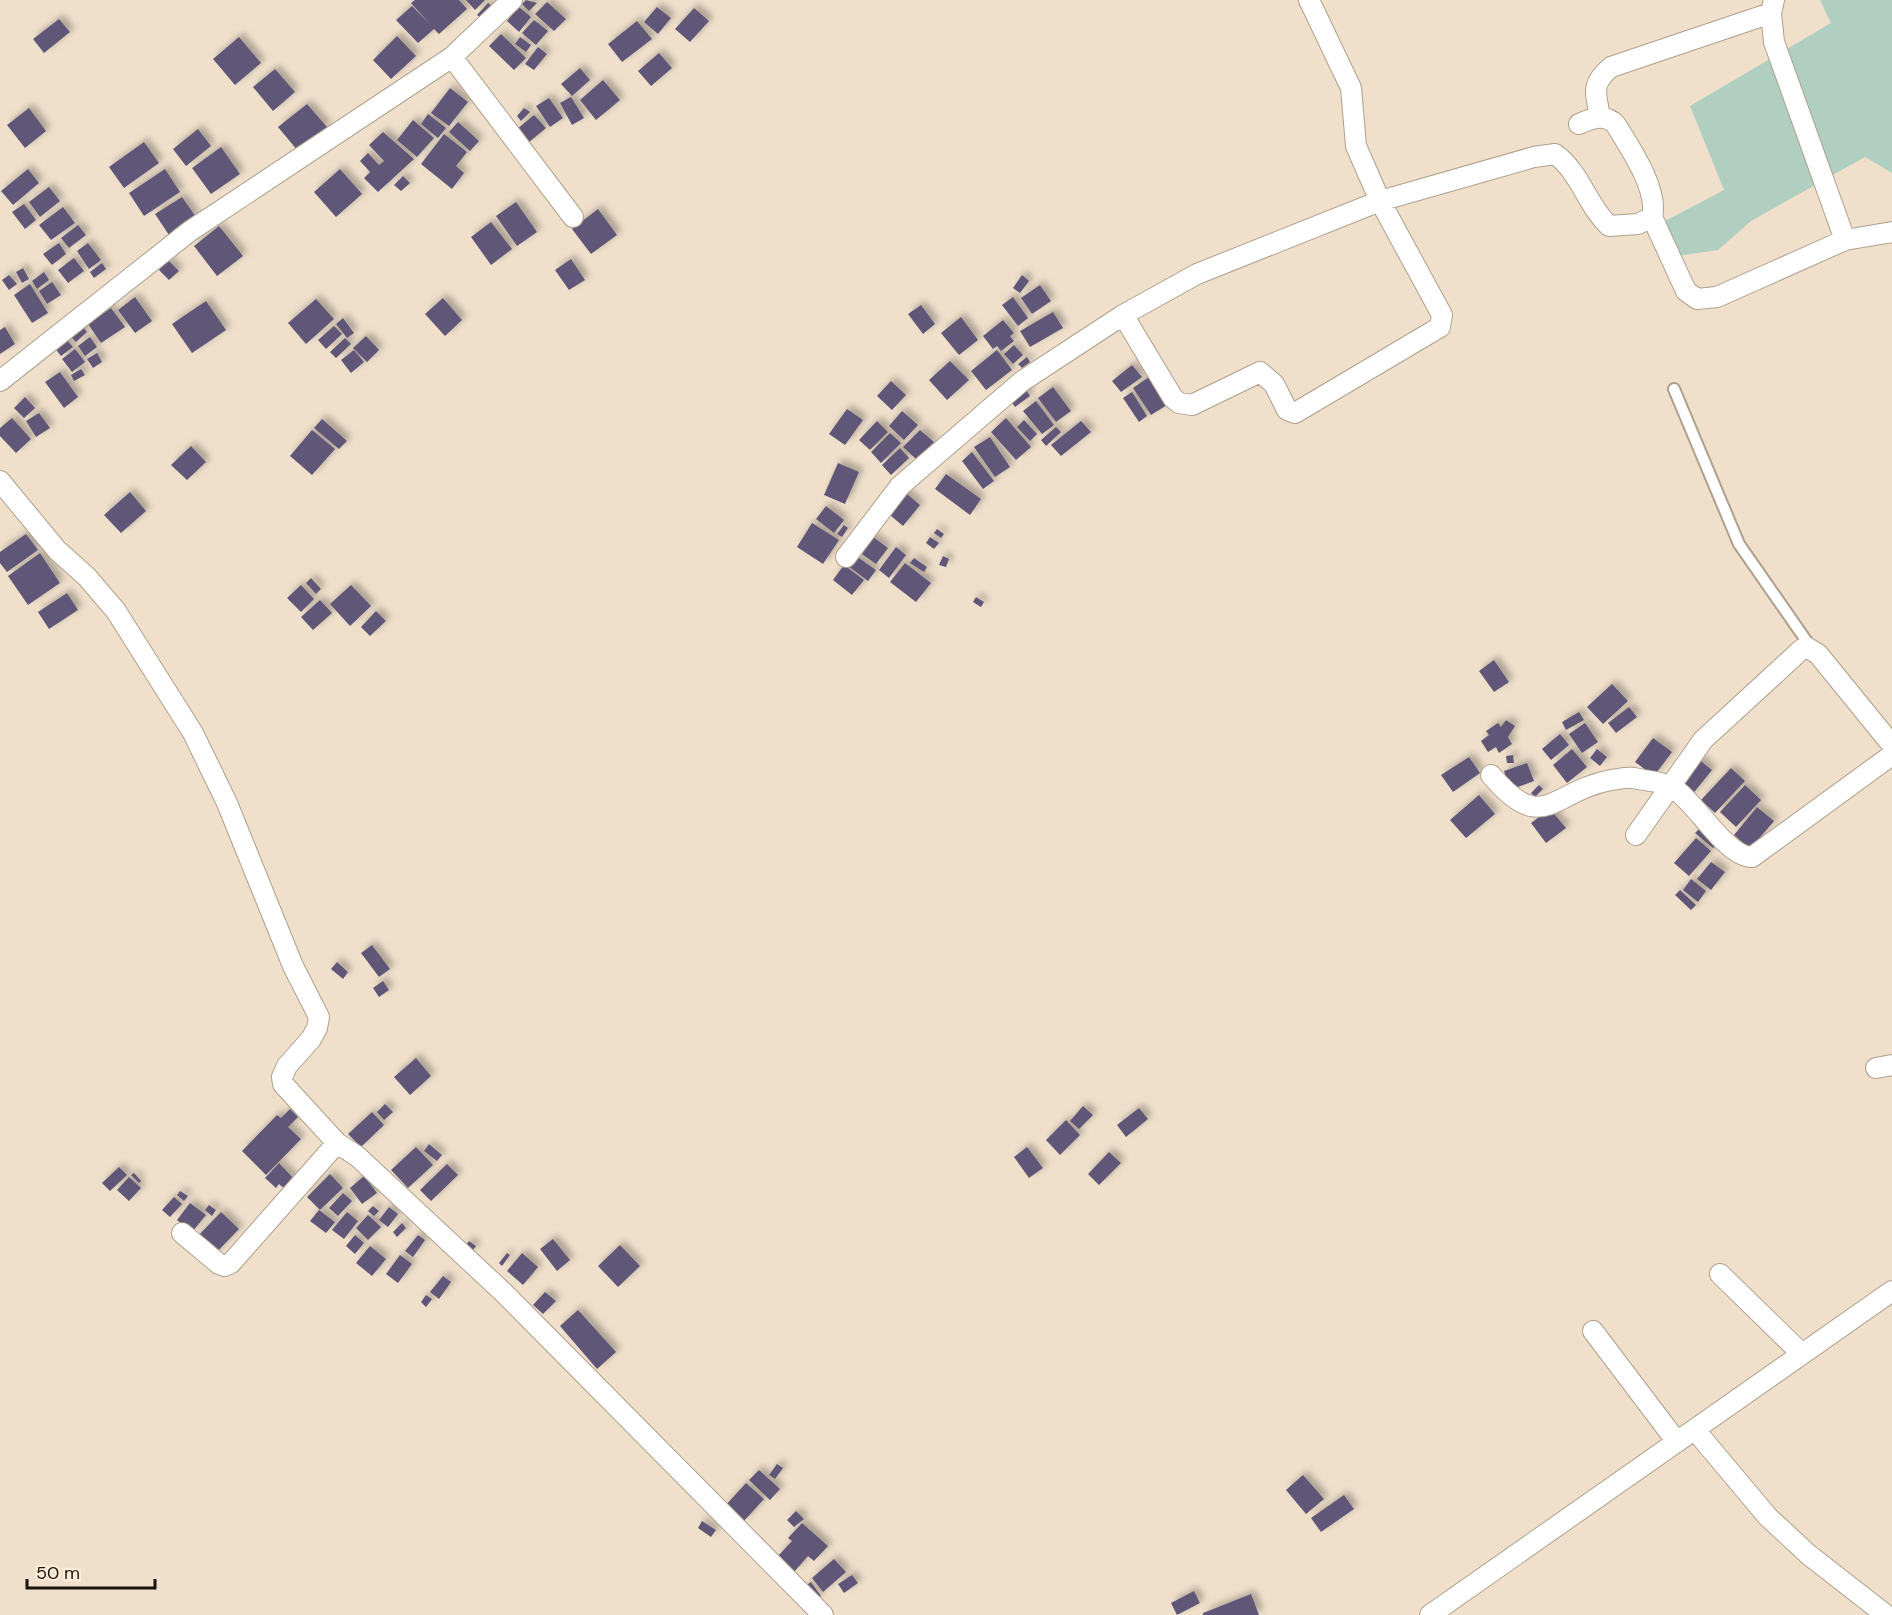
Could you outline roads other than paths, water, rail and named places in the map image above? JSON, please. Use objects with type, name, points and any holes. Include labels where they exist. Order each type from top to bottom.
[{"type":"street","points":[[0,381],[190,231],[452,57],[512,0]]},
{"type":"street","points":[[1124,315],[1173,398],[1179,403],[1192,405],[1260,372],[1274,384],[1287,410],[1295,413],[1440,327],[1442,315],[1380,201],[1353,139],[1351,88],[1309,0]]},
{"type":"street","points":[[1600,117],[1595,87],[1598,78],[1611,67],[1773,7],[1774,42],[1845,240]]},
{"type":"street","points":[[452,57],[573,217]]},
{"type":"street","points":[[1579,124],[1600,117],[1612,120],[1616,125],[1645,176],[1654,209],[1652,217],[1686,291],[1697,299],[1716,297],[1845,240],[1892,232]]},
{"type":"street","points":[[846,557],[900,486],[1021,382],[1124,315],[1197,274],[1380,201],[1534,157],[1555,154],[1567,162],[1597,214],[1609,226],[1638,224],[1652,217]]},
{"type":"street","points":[[0,481],[57,550],[87,576],[116,611],[193,733],[228,803],[293,966],[319,1017],[317,1028],[311,1039],[288,1066],[282,1077],[283,1084],[337,1143],[357,1156],[458,1248],[823,1615]]},
{"type":"street","points":[[1636,835],[1703,741],[1802,649],[1813,650],[1843,682],[1892,745]]},
{"type":"street","points":[[1491,775],[1510,797],[1524,806],[1554,804],[1595,783],[1629,777],[1671,786],[1736,852],[1752,857],[1892,755]]},
{"type":"street","points":[[182,1233],[219,1263],[225,1266],[231,1263],[337,1143]]},
{"type":"street","points":[[1720,1274],[1802,1354]]},
{"type":"street","points":[[1430,1615],[1892,1291]]},
{"type":"street","points":[[1593,1330],[1677,1442]]},
{"type":"street","points":[[1695,1430],[1768,1517],[1809,1555],[1886,1615]]},
{"type":"lane","points":[[1674,389],[1739,544],[1813,650]]}]
